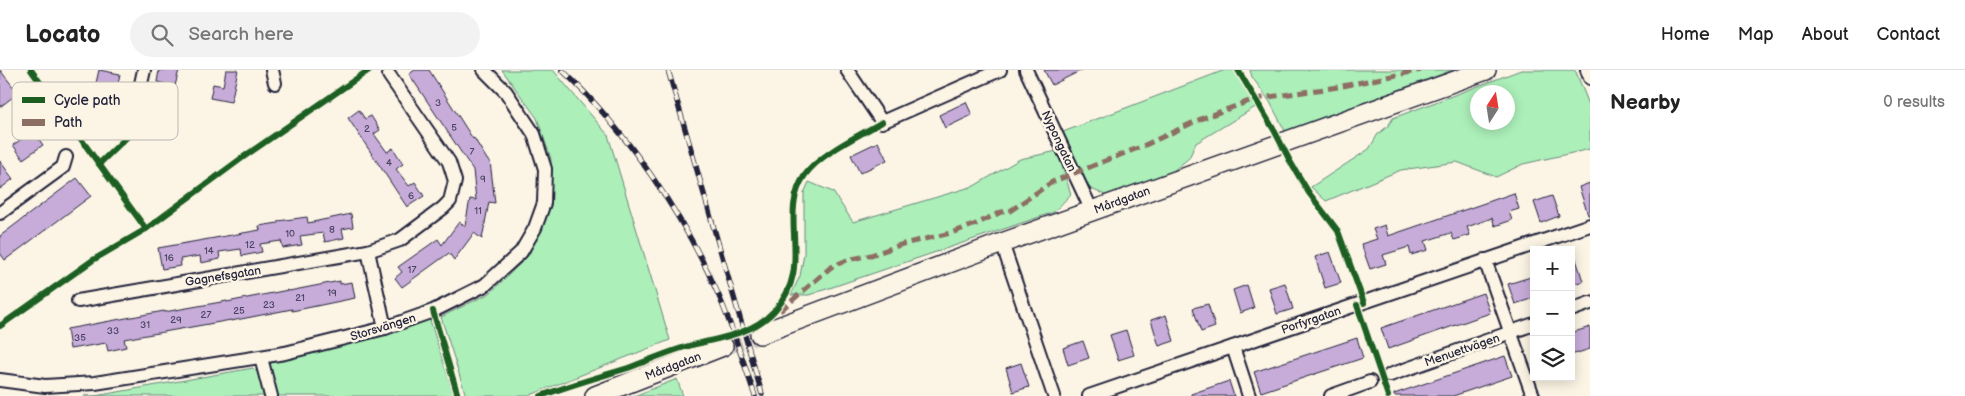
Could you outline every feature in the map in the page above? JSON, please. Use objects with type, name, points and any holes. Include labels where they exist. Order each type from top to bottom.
[{"type":"street","points":[[272,70],[275,83]]},
{"type":"street","name":"Storsvängen","points":[[0,380],[45,386],[95,383],[261,358],[384,328],[433,311],[484,285],[521,252],[535,228],[544,203],[545,169],[534,134],[506,92],[484,70]]},
{"type":"street","points":[[847,70],[882,122],[1000,70]]},
{"type":"street","name":"Nypongatan","points":[[1026,70],[1092,211]]},
{"type":"street","name":"Mårdgatan","points":[[760,334],[1002,243],[1486,70]]},
{"type":"street","points":[[1587,70],[1590,78]]},
{"type":"street","name":"Gagnefsgatan","points":[[78,301],[106,289],[368,251],[400,240],[450,201],[456,181],[449,162],[389,75]]},
{"type":"street","points":[[0,213],[64,167],[66,157]]},
{"type":"street","name":"Porfyrgatan","points":[[1089,396],[1590,225]]},
{"type":"street","points":[[1002,243],[1054,396]]},
{"type":"street","points":[[368,251],[384,328]]},
{"type":"street","points":[[1485,260],[1534,396]]},
{"type":"street","points":[[1575,309],[1590,303]]},
{"type":"street","name":"Menuettvägen","points":[[1390,375],[1530,325]]},
{"type":"street","name":"Mårdgatan","points":[[595,396],[723,346]]},
{"type":"street","points":[[1233,347],[1249,396]]},
{"type":"street","points":[[261,358],[270,396]]},
{"type":"street","points":[[1331,396],[1370,382]]},
{"type":"green space","points":[[502,70],[553,70],[608,135],[670,340],[528,396],[466,396],[441,317],[490,293],[529,255],[550,202],[551,159],[537,118]]},
{"type":"green space","points":[[1225,70],[1234,70],[1257,106],[1196,143],[1189,158],[1167,176],[1105,195],[1089,188],[1063,132]]},
{"type":"green space","points":[[1250,70],[1453,70],[1285,131],[1270,102],[1252,77]]},
{"type":"green space","points":[[1521,70],[1574,70],[1590,107],[1590,149],[1523,164],[1496,177],[1457,162],[1401,170],[1326,201],[1311,187],[1369,149],[1378,134],[1388,126],[1393,118],[1470,89],[1470,130],[1515,130],[1515,85],[1481,85]]},
{"type":"green space","points":[[1057,151],[1071,194],[1054,212],[809,295],[791,295],[800,276],[804,254],[804,193],[809,182],[833,192],[853,222],[974,186],[1020,159]]},
{"type":"green space","points":[[429,317],[454,396],[274,396],[267,369],[273,361],[393,333]]},
{"type":"green space","points":[[253,368],[260,375],[266,396],[95,396]]},
{"type":"green space","points":[[677,379],[683,396],[634,396]]},
{"type":"building","points":[[0,70],[12,85],[12,98],[0,107]]},
{"type":"building","points":[[99,70],[120,74],[118,82],[96,82]]},
{"type":"building","points":[[159,70],[179,70],[176,82],[157,82]]},
{"type":"building","points":[[226,70],[238,70],[231,102],[210,98],[213,84],[223,86]]},
{"type":"building","points":[[415,70],[429,70],[473,139],[488,161],[490,161],[495,203],[489,202],[482,239],[474,233],[454,260],[449,253],[402,287],[395,278],[402,272],[398,267],[438,239],[442,245],[459,222],[465,226],[470,199],[476,200],[473,170],[409,74]]},
{"type":"building","points":[[1044,70],[1082,70],[1052,85]]},
{"type":"building","points":[[966,102],[972,115],[945,128],[939,115]]},
{"type":"building","points":[[359,110],[365,119],[371,116],[380,130],[374,134],[387,152],[393,148],[403,164],[396,169],[409,186],[415,182],[424,196],[407,207],[348,118]]},
{"type":"building","points":[[20,140],[39,140],[43,145],[23,159],[13,145]]},
{"type":"building","points":[[878,142],[887,160],[860,173],[851,155]]},
{"type":"building","points":[[0,161],[13,179],[0,189]]},
{"type":"building","points":[[77,178],[91,196],[5,260],[0,253],[0,236]]},
{"type":"building","points":[[1590,183],[1590,215],[1588,215],[1579,187]]},
{"type":"building","points":[[1514,193],[1519,209],[1509,212],[1512,220],[1495,226],[1492,218],[1467,227],[1470,235],[1454,240],[1451,233],[1425,241],[1428,250],[1411,255],[1409,247],[1383,255],[1386,264],[1370,269],[1361,244],[1377,239],[1373,229],[1385,225],[1388,236]]},
{"type":"building","points":[[1552,196],[1559,216],[1541,223],[1534,202]]},
{"type":"building","points":[[351,214],[353,227],[342,229],[344,238],[325,242],[323,233],[300,236],[302,245],[283,248],[281,241],[260,244],[262,252],[242,256],[241,249],[219,252],[220,259],[201,263],[200,256],[180,259],[181,266],[162,269],[158,248],[260,230],[259,226],[278,223],[278,221],[307,217],[308,223]]},
{"type":"building","points":[[1330,252],[1341,283],[1325,288],[1315,257]]},
{"type":"building","points":[[1575,256],[1583,281],[1575,284]]},
{"type":"building","points":[[1530,277],[1530,299],[1515,304],[1508,284]]},
{"type":"building","points":[[340,281],[340,284],[352,282],[355,298],[292,311],[292,309],[124,339],[126,347],[108,351],[106,343],[70,349],[67,329]]},
{"type":"building","points":[[1285,283],[1293,309],[1277,314],[1269,288]]},
{"type":"building","points":[[1247,285],[1254,308],[1240,313],[1233,290]]},
{"type":"building","points":[[1483,293],[1490,313],[1388,349],[1381,328]]},
{"type":"building","points":[[1208,304],[1215,327],[1201,332],[1193,308]]},
{"type":"building","points":[[1166,315],[1174,341],[1159,346],[1151,320]]},
{"type":"building","points":[[1590,327],[1590,349],[1575,354],[1575,332]]},
{"type":"building","points":[[1126,330],[1134,355],[1118,360],[1110,335]]},
{"type":"building","points":[[1357,338],[1363,358],[1261,392],[1254,372]]},
{"type":"building","points":[[1083,341],[1089,358],[1068,365],[1063,348]]},
{"type":"building","points":[[1505,356],[1512,376],[1453,396],[1394,396],[1394,394]]},
{"type":"building","points":[[1021,363],[1029,387],[1013,392],[1006,368]]},
{"type":"building","points":[[1229,381],[1234,396],[1191,396],[1191,394]]},
{"type":"tunnel","points":[[723,346],[760,334]]},
{"type":"railway","points":[[562,70],[609,119],[631,147],[689,235],[719,296],[734,333],[755,396]]},
{"type":"railway","points":[[668,70],[762,394]]},
{"type":"marked path","points":[[780,311],[831,267],[847,260],[871,255],[903,244],[951,233],[1001,212],[1010,211],[1052,182],[1143,146],[1203,118],[1255,99],[1338,87],[1421,70]]},
{"type":"cycle path","points":[[31,70],[40,82]]},
{"type":"cycle path","points":[[0,326],[93,260],[146,229],[242,158],[369,70]]},
{"type":"cycle path","points":[[1238,70],[1309,193],[1338,231],[1364,303]]},
{"type":"cycle path","points":[[541,396],[628,368],[678,349],[744,331],[765,319],[774,311],[786,294],[792,277],[795,259],[794,207],[797,191],[805,175],[830,152],[882,122]]},
{"type":"cycle path","points":[[82,140],[146,229]]},
{"type":"cycle path","points":[[99,164],[124,140]]},
{"type":"cycle path","points":[[1357,305],[1388,396]]},
{"type":"cycle path","points":[[433,311],[458,396]]}]
